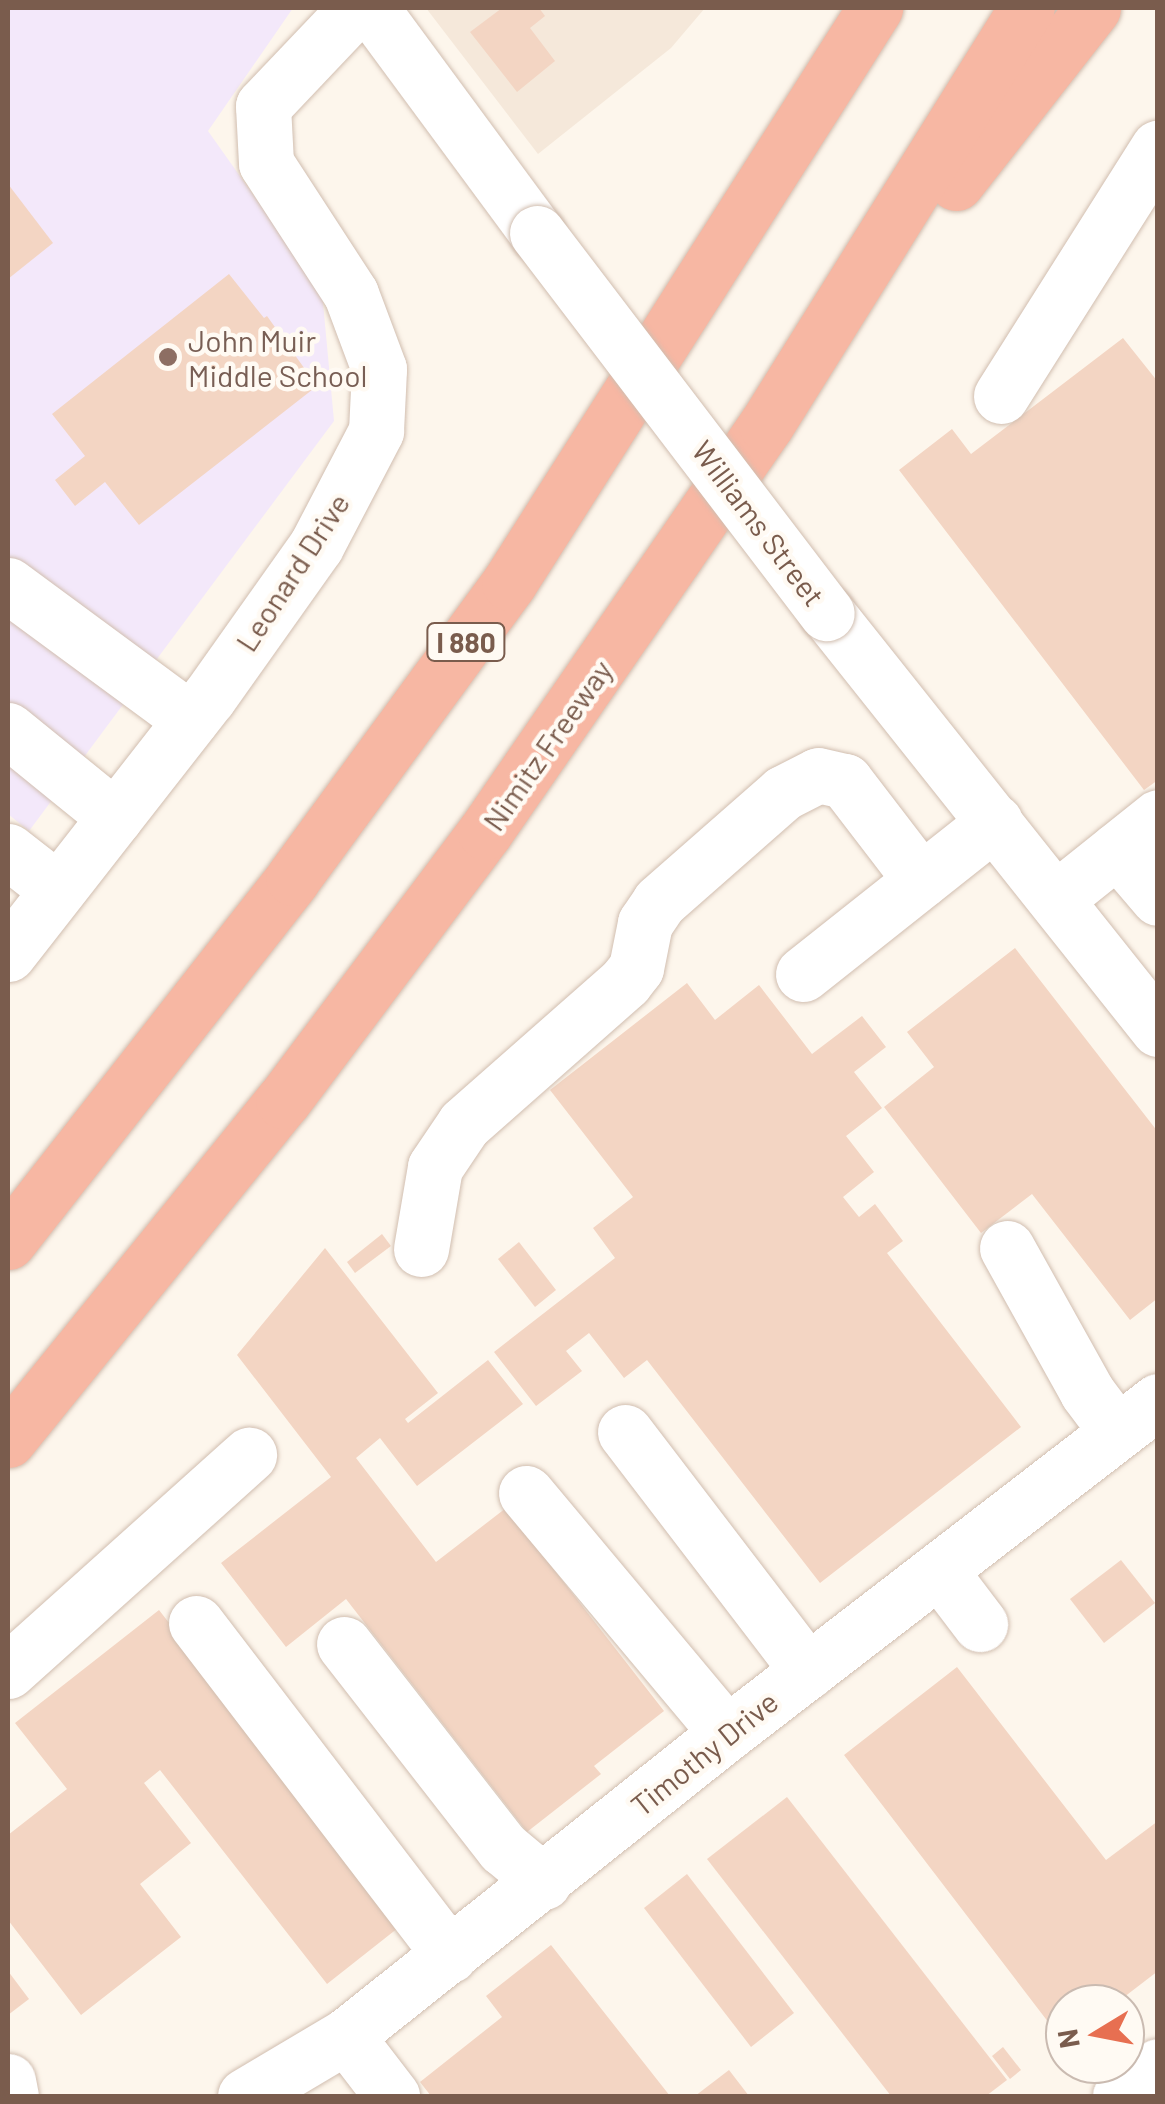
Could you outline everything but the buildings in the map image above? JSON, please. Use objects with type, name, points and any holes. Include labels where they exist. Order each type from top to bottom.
[{"type":"highway","name":"I 880","points":[[8,1242],[293,878],[508,584],[874,8]]},
{"type":"highway","name":"Nimitz Freeway","points":[[8,1440],[180,1231],[373,984],[579,700],[766,425],[1027,8]]},
{"type":"highway","points":[[766,425],[1093,8]]},
{"type":"street","name":"Leonard Drive","points":[[8,954],[191,720],[316,546],[376,431],[379,369],[351,294],[266,163],[263,106],[356,8]]},
{"type":"street","name":"Williams Street","points":[[371,8],[537,233],[828,613],[1158,1029]]},
{"type":"street","points":[[1001,396],[1149,186]]},
{"type":"street","points":[[8,585],[191,720]]},
{"type":"street","points":[[8,730],[115,816]]},
{"type":"street","points":[[421,1249],[435,1168],[464,1124],[625,982],[636,968],[645,923],[659,902],[784,793],[818,775],[845,781],[921,880]]},
{"type":"street","points":[[803,974],[995,822]]},
{"type":"street","points":[[1056,898],[1137,833],[1158,898]]},
{"type":"street","points":[[8,852],[58,890]]},
{"type":"street","points":[[1007,1248],[1087,1392],[1137,1417]]},
{"type":"street","name":"Timothy Drive","points":[[245,2096],[346,2036],[727,1733],[1137,1417]]},
{"type":"street","points":[[624,1432],[808,1671]]},
{"type":"street","points":[[8,1670],[250,1456]]},
{"type":"street","points":[[526,1493],[727,1733]]},
{"type":"street","points":[[939,1570],[980,1624]]},
{"type":"street","points":[[196,1623],[450,1955]]},
{"type":"street","points":[[344,1644],[503,1848],[544,1882]]},
{"type":"street","points":[[346,2036],[392,2096]]},
{"type":"street","points":[[1120,2096],[1158,2066]]},
{"type":"street","points":[[8,2081],[11,2096]]},
{"type":"shaded area","name":"John Muir Middle School","points":[[8,8],[293,8],[208,131],[322,292],[334,421],[29,831],[8,814]]},
{"type":"shaded area","points":[[426,8],[705,8],[671,48],[538,154]]},
{"type":"place","name":"John Muir Middle School","points":[[168,357]]}]
